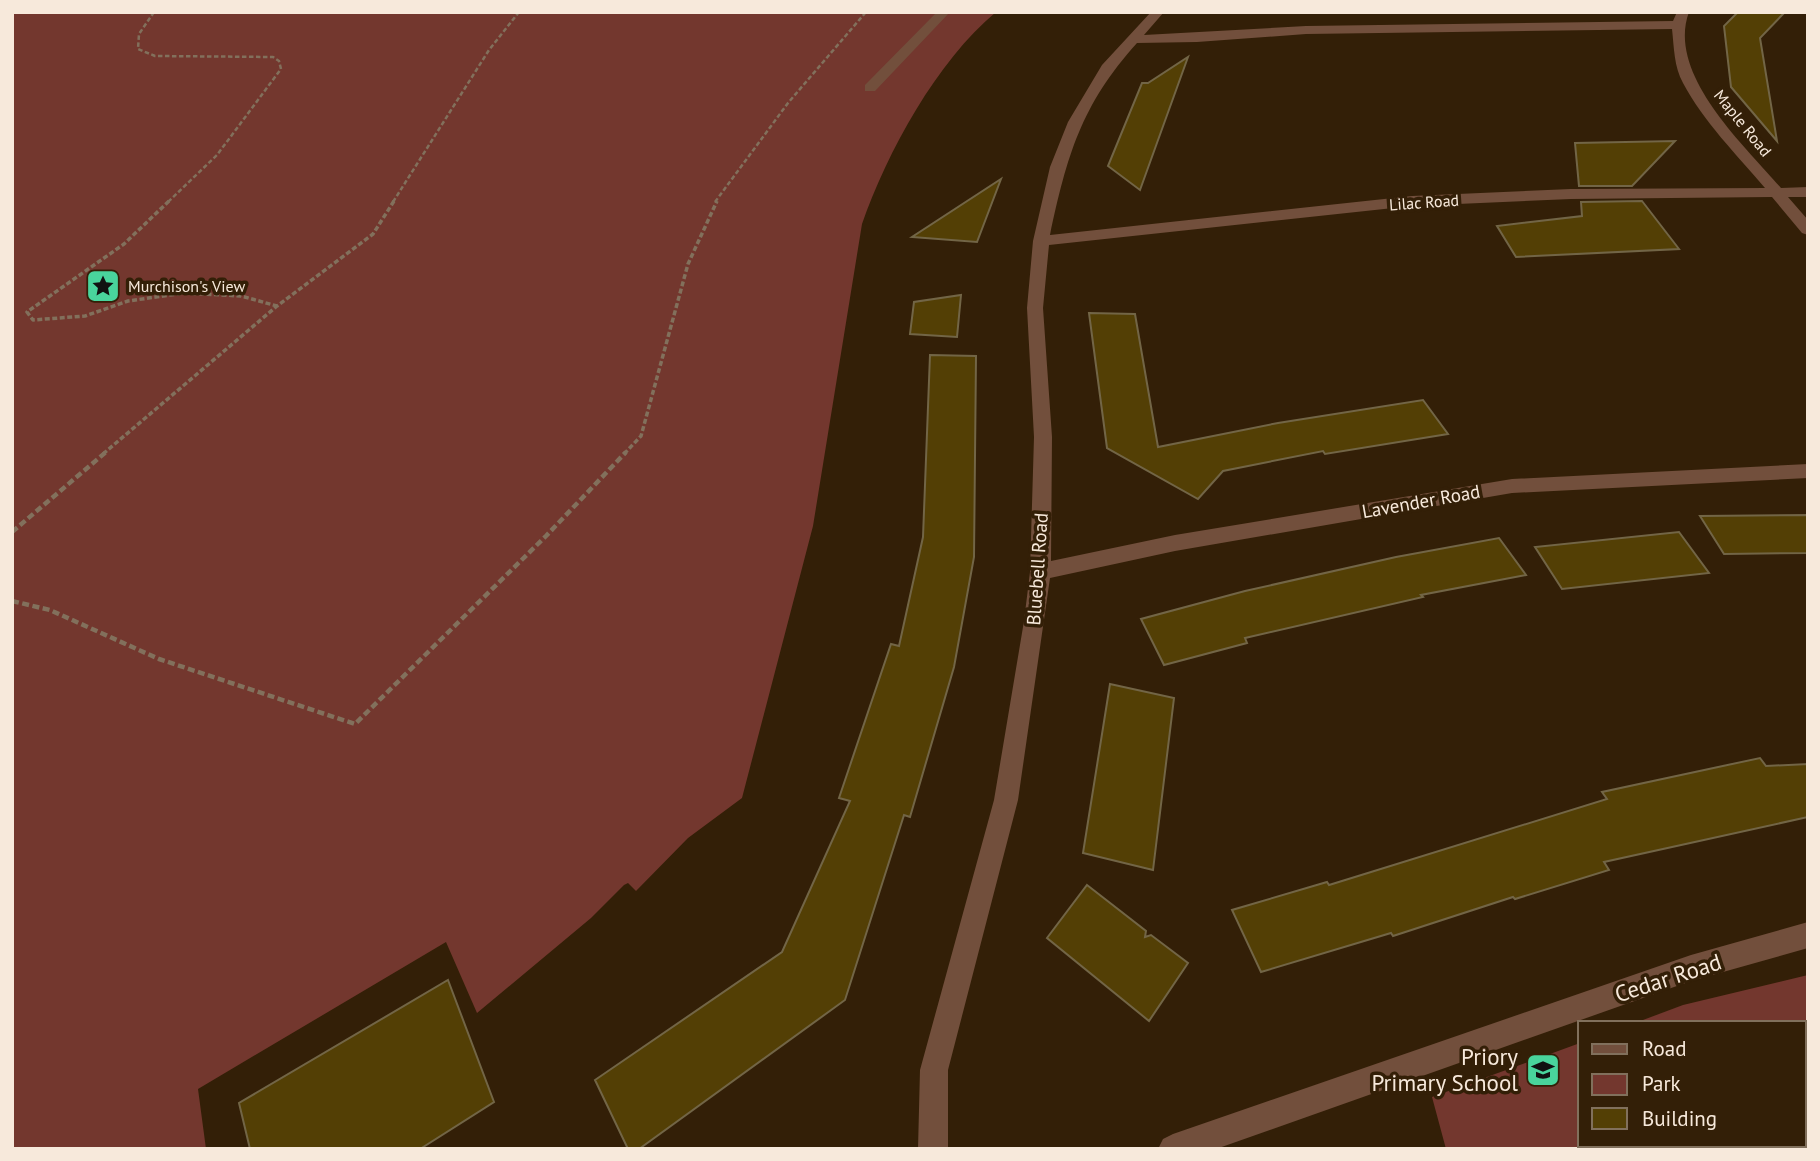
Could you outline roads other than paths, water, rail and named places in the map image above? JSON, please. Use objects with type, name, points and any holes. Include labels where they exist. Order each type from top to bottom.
[{"type":"street","points":[[870,88],[944,12]]},
{"type":"street","name":"Bluebell Road","points":[[933,1149],[934,1070],[1006,800],[1035,621],[1040,572],[1043,437],[1035,307],[1041,241],[1056,167],[1075,122],[1107,68],[1158,12]]},
{"type":"street","points":[[1133,39],[1197,38],[1306,30],[1681,18]]},
{"type":"street","name":"Maple Road","points":[[1681,18],[1682,60],[1689,82],[1711,114],[1808,230]]},
{"type":"street","name":"Lilac Road","points":[[1041,241],[1412,201],[1571,194],[1808,192]]},
{"type":"street","name":"Lavender Road","points":[[1040,572],[1175,543],[1513,486],[1808,471]]},
{"type":"street","name":"Cedar Road","points":[[1173,1149],[1691,968],[1808,935]]},
{"type":"place","name":"Murchison's View","points":[[103,286]]},
{"type":"place","name":"Priory Primary School","points":[[1543,1070]]}]
